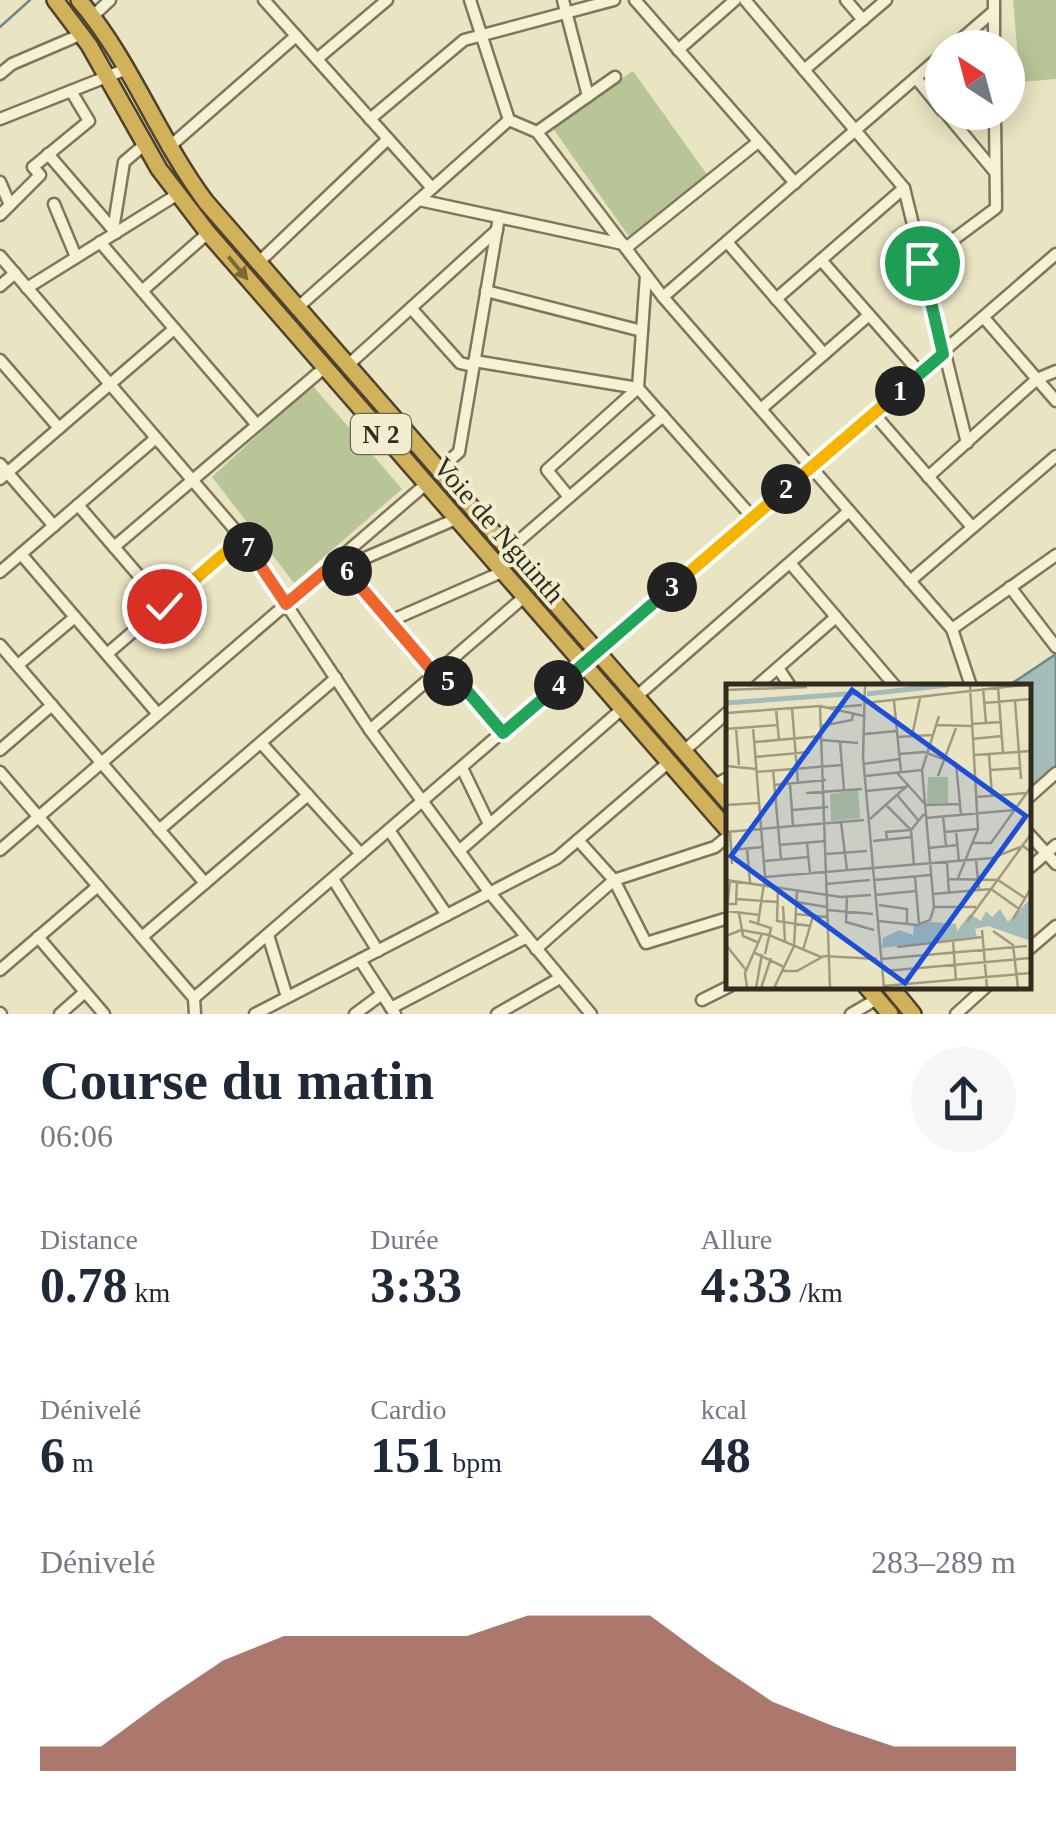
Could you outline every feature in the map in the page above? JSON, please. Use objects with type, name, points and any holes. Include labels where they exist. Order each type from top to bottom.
[{"type":"highway","name":"Voie de Nguinth","points":[[56,0],[82,34],[144,145],[208,232],[726,831]]},
{"type":"highway","name":"Voie de Nguinth","points":[[80,1],[93,16],[168,149],[258,263],[684,751],[721,782]]},
{"type":"highway","points":[[132,122],[148,114]]},
{"type":"highway","points":[[894,989],[914,1014]]},
{"type":"highway","points":[[872,993],[890,1014]]},
{"type":"street","points":[[93,16],[110,0]]},
{"type":"street","points":[[264,0],[432,188]]},
{"type":"street","points":[[368,0],[373,12]]},
{"type":"street","points":[[317,60],[387,0]]},
{"type":"street","points":[[470,0],[509,120],[538,132],[663,297],[952,628],[970,684]]},
{"type":"street","points":[[563,0],[588,96]]},
{"type":"street","points":[[370,119],[464,40],[614,0]]},
{"type":"street","points":[[635,0],[794,184]]},
{"type":"street","points":[[678,50],[734,0]]},
{"type":"street","points":[[745,0],[904,188],[966,443]]},
{"type":"street","points":[[846,0],[863,20]]},
{"type":"street","points":[[804,70],[886,0]]},
{"type":"street","points":[[969,30],[994,5]]},
{"type":"street","points":[[0,74],[12,64],[82,34]]},
{"type":"street","points":[[168,149],[296,36]]},
{"type":"street","points":[[0,119],[124,70]]},
{"type":"street","points":[[663,297],[925,70]]},
{"type":"street","points":[[538,132],[615,77]]},
{"type":"street","points":[[916,78],[925,89]]},
{"type":"street","points":[[0,215],[40,175],[33,167],[88,120],[71,91]]},
{"type":"street","points":[[296,308],[509,120]]},
{"type":"street","points":[[960,130],[995,172]]},
{"type":"street","points":[[922,263],[996,208],[995,130]]},
{"type":"street","points":[[258,263],[388,139]]},
{"type":"street","points":[[624,246],[758,142]]},
{"type":"street","points":[[114,231],[124,162],[144,145]]},
{"type":"street","points":[[48,154],[114,231]]},
{"type":"street","points":[[0,182],[10,204]]},
{"type":"street","points":[[776,299],[904,188]]},
{"type":"street","points":[[27,288],[178,194]]},
{"type":"street","points":[[419,200],[624,246]]},
{"type":"street","points":[[54,204],[76,257]]},
{"type":"street","points":[[437,470],[459,452],[499,218]]},
{"type":"street","points":[[347,366],[497,230]]},
{"type":"street","points":[[142,291],[208,232]]},
{"type":"street","points":[[100,242],[256,425]]},
{"type":"street","points":[[727,242],[824,354]]},
{"type":"street","points":[[194,998],[943,354],[1050,268],[1056,254]]},
{"type":"street","points":[[0,256],[242,538],[370,730],[490,893],[590,1014]]},
{"type":"street","points":[[822,260],[920,374]]},
{"type":"street","points":[[0,286],[14,273]]},
{"type":"street","points":[[569,497],[547,470],[638,388],[646,274]]},
{"type":"street","points":[[486,291],[642,331]]},
{"type":"street","points":[[411,308],[460,362],[638,388],[753,518]]},
{"type":"street","points":[[761,409],[869,315]]},
{"type":"street","points":[[985,319],[1056,401]]},
{"type":"street","points":[[54,526],[2,472],[174,329]]},
{"type":"street","points":[[0,360],[59,428]]},
{"type":"street","points":[[114,546],[324,368]]},
{"type":"street","points":[[928,477],[1038,380],[1056,370]]},
{"type":"street","points":[[0,382],[11,373]]},
{"type":"street","points":[[874,414],[972,527]]},
{"type":"street","points":[[507,551],[663,416]]},
{"type":"street","points":[[2,567],[156,438]]},
{"type":"street","points":[[910,580],[1056,456]]},
{"type":"street","points":[[0,850],[286,604],[340,564],[426,484]]},
{"type":"street","points":[[78,505],[164,606]]},
{"type":"street","points":[[636,697],[850,511]]},
{"type":"street","points":[[340,564],[456,519]]},
{"type":"street","points":[[107,654],[242,538]]},
{"type":"street","points":[[21,554],[158,714]]},
{"type":"street","points":[[952,628],[1056,556]]},
{"type":"street","points":[[790,563],[893,684]]},
{"type":"street","points":[[340,564],[435,674],[468,692],[503,733]]},
{"type":"street","points":[[390,621],[502,572]]},
{"type":"street","points":[[1010,588],[1056,646]]},
{"type":"street","points":[[370,730],[524,597]]},
{"type":"street","points":[[18,665],[75,617]]},
{"type":"street","points":[[759,684],[836,617]]},
{"type":"street","points":[[0,645],[205,883]]},
{"type":"street","points":[[778,668],[789,684]]},
{"type":"street","points":[[159,830],[336,678]]},
{"type":"street","points":[[0,750],[52,706]]},
{"type":"street","points":[[459,851],[622,708]]},
{"type":"street","points":[[684,751],[726,714]]},
{"type":"street","points":[[261,742],[362,854]]},
{"type":"street","points":[[255,1014],[278,1009],[288,997],[557,858],[669,762]]},
{"type":"street","points":[[462,768],[490,824]]},
{"type":"street","points":[[0,772],[194,998],[195,1014]]},
{"type":"street","points":[[1031,795],[1056,774]]},
{"type":"street","points":[[142,938],[308,795]]},
{"type":"street","points":[[390,830],[447,915]]},
{"type":"street","points":[[536,948],[614,880],[716,847],[726,835]]},
{"type":"street","points":[[1031,836],[1056,864]]},
{"type":"street","points":[[578,840],[614,880],[646,943],[726,919]]},
{"type":"street","points":[[1031,866],[1056,845]]},
{"type":"street","points":[[333,879],[378,951]]},
{"type":"street","points":[[0,970],[98,886]]},
{"type":"street","points":[[1031,947],[1056,926]]},
{"type":"street","points":[[268,934],[288,997]]},
{"type":"street","points":[[38,937],[104,1014]]},
{"type":"street","points":[[360,960],[393,1011],[527,937]]},
{"type":"street","points":[[498,1014],[560,978]]},
{"type":"street","points":[[702,1000],[726,988]]},
{"type":"street","points":[[956,1014],[984,989]]},
{"type":"street","points":[[60,1014],[86,992]]},
{"type":"street","points":[[851,1014],[872,993]]},
{"type":"street","points":[[355,1014],[382,994]]},
{"type":"green space","points":[[1013,0],[1056,0],[1056,79],[1025,82],[1025,30],[1016,30]]},
{"type":"green space","points":[[633,71],[708,176],[630,238],[552,127]]},
{"type":"green space","points":[[312,385],[402,489],[294,583],[212,477]]},
{"type":"water","points":[[1056,654],[1056,768],[1031,791],[1031,684],[1011,684]]},
{"type":"waterway","points":[[0,27],[30,0]]},
{"type":"route","points":[[164,606],[242,538],[286,604],[338,560],[435,674],[468,692],[503,733],[943,354],[922,263]]}]
